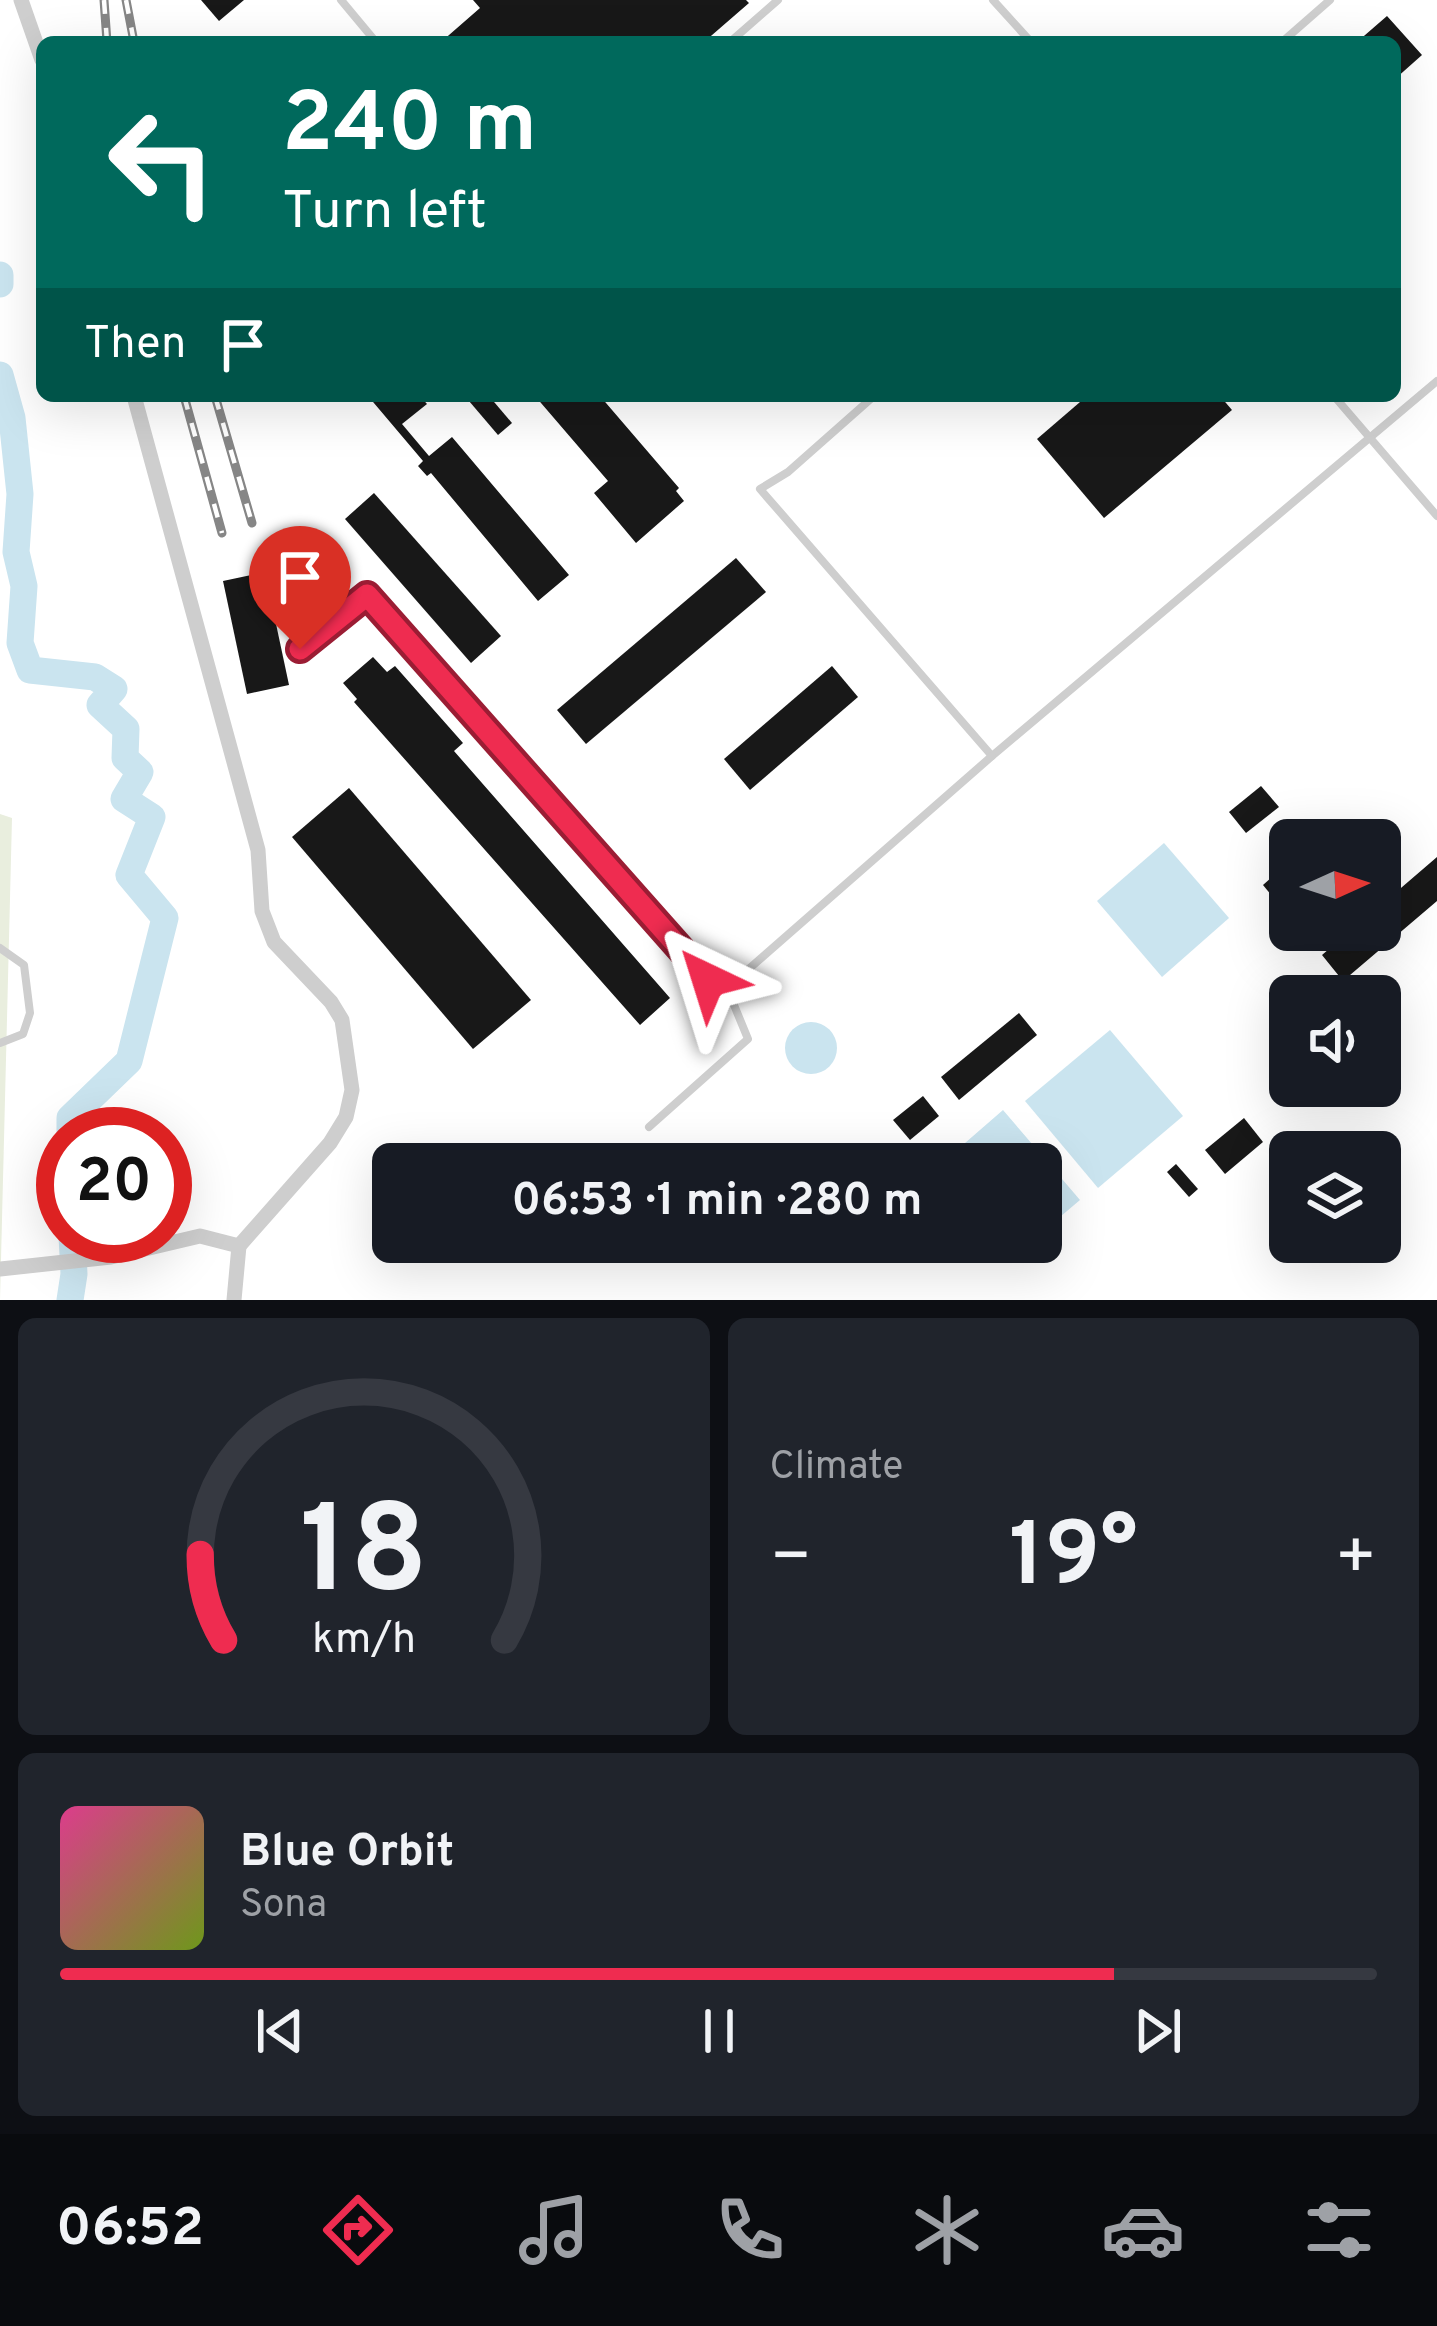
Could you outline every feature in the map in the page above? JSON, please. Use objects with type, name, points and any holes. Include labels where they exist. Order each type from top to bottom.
[{"type":"street","points":[[21,0],[36,43]]},
{"type":"street","points":[[136,402],[258,850],[262,911],[274,942],[332,1002],[342,1020],[352,1090],[346,1117],[330,1143],[239,1246],[234,1300]]},
{"type":"street","points":[[0,1269],[111,1257],[200,1236],[239,1246]]},
{"type":"lane","points":[[340,0],[371,36]]},
{"type":"lane","points":[[737,36],[778,0]]},
{"type":"lane","points":[[993,0],[1026,36]]},
{"type":"lane","points":[[1289,36],[1330,0]]},
{"type":"lane","points":[[727,988],[992,756],[1437,381]]},
{"type":"lane","points":[[867,402],[788,472],[760,489],[992,756]]},
{"type":"lane","points":[[1339,402],[1437,515]]},
{"type":"lane","points":[[300,649],[367,595],[708,980],[727,988],[748,1039],[649,1127]]},
{"type":"lane","points":[[0,948],[24,965],[30,1013],[23,1034],[0,1042]]},
{"type":"green space","points":[[0,814],[12,818],[0,1300]]},
{"type":"water","points":[[1164,843],[1229,918],[1162,977],[1097,901]]},
{"type":"water","points":[[811,1022],[829,1030],[837,1048],[829,1066],[811,1074],[793,1066],[785,1048],[793,1030]]},
{"type":"water","points":[[1110,1030],[1183,1116],[1098,1188],[1025,1101]]},
{"type":"water","points":[[1003,1110],[1031,1143],[965,1143]]},
{"type":"water","points":[[1062,1179],[1080,1200],[1062,1215]]},
{"type":"building","points":[[201,0],[244,0],[219,21]]},
{"type":"building","points":[[473,0],[749,3],[711,36],[448,36],[480,8]]},
{"type":"building","points":[[1387,16],[1422,55],[1401,74],[1401,36],[1364,36]]},
{"type":"building","points":[[373,402],[425,402],[402,424],[429,456],[452,437],[569,575],[538,601],[431,473],[427,476],[418,466],[423,461]]},
{"type":"building","points":[[470,402],[494,402],[512,423],[498,435]]},
{"type":"building","points":[[540,402],[605,402],[679,488],[676,491],[684,501],[636,543],[594,493],[608,481]]},
{"type":"building","points":[[1080,402],[1225,402],[1232,410],[1104,518],[1037,439]]},
{"type":"building","points":[[374,493],[501,636],[471,663],[345,519]]},
{"type":"building","points":[[736,558],[766,592],[586,744],[557,710]]},
{"type":"building","points":[[265,572],[289,685],[247,694],[223,581]]},
{"type":"building","points":[[373,657],[387,672],[395,666],[463,743],[454,751],[670,998],[640,1025],[354,702],[357,699],[343,683]]},
{"type":"building","points":[[832,666],[858,697],[750,790],[724,759]]},
{"type":"building","points":[[1261,786],[1279,807],[1246,833],[1229,812]]},
{"type":"building","points":[[349,788],[531,1000],[473,1049],[292,837]]},
{"type":"building","points":[[1437,857],[1437,901],[1401,932],[1401,888]]},
{"type":"building","points":[[1327,951],[1378,951],[1350,975],[1338,975],[1322,955]]},
{"type":"building","points":[[1019,1013],[1037,1035],[959,1100],[941,1077]]},
{"type":"building","points":[[923,1096],[939,1116],[910,1140],[893,1120]]},
{"type":"building","points":[[1244,1118],[1263,1142],[1225,1174],[1205,1150]]},
{"type":"building","points":[[1176,1164],[1198,1189],[1189,1197],[1167,1172]]},
{"type":"waterway","points":[[0,275],[0,284]]},
{"type":"waterway","points":[[0,375],[12,418],[20,494],[16,552],[24,586],[20,643],[30,670],[95,677],[114,689],[100,705],[126,729],[125,758],[140,772],[124,799],[152,817],[129,875],[165,918],[129,1061],[81,1107]]},
{"type":"waterway","points":[[70,1300],[73,1263]]},
{"type":"railway","points":[[104,0],[107,36]]},
{"type":"railway","points":[[126,0],[133,36]]},
{"type":"railway","points":[[186,402],[222,533]]},
{"type":"railway","points":[[217,402],[252,523]]},
{"type":"route","points":[[300,649],[367,595],[708,980]]}]
